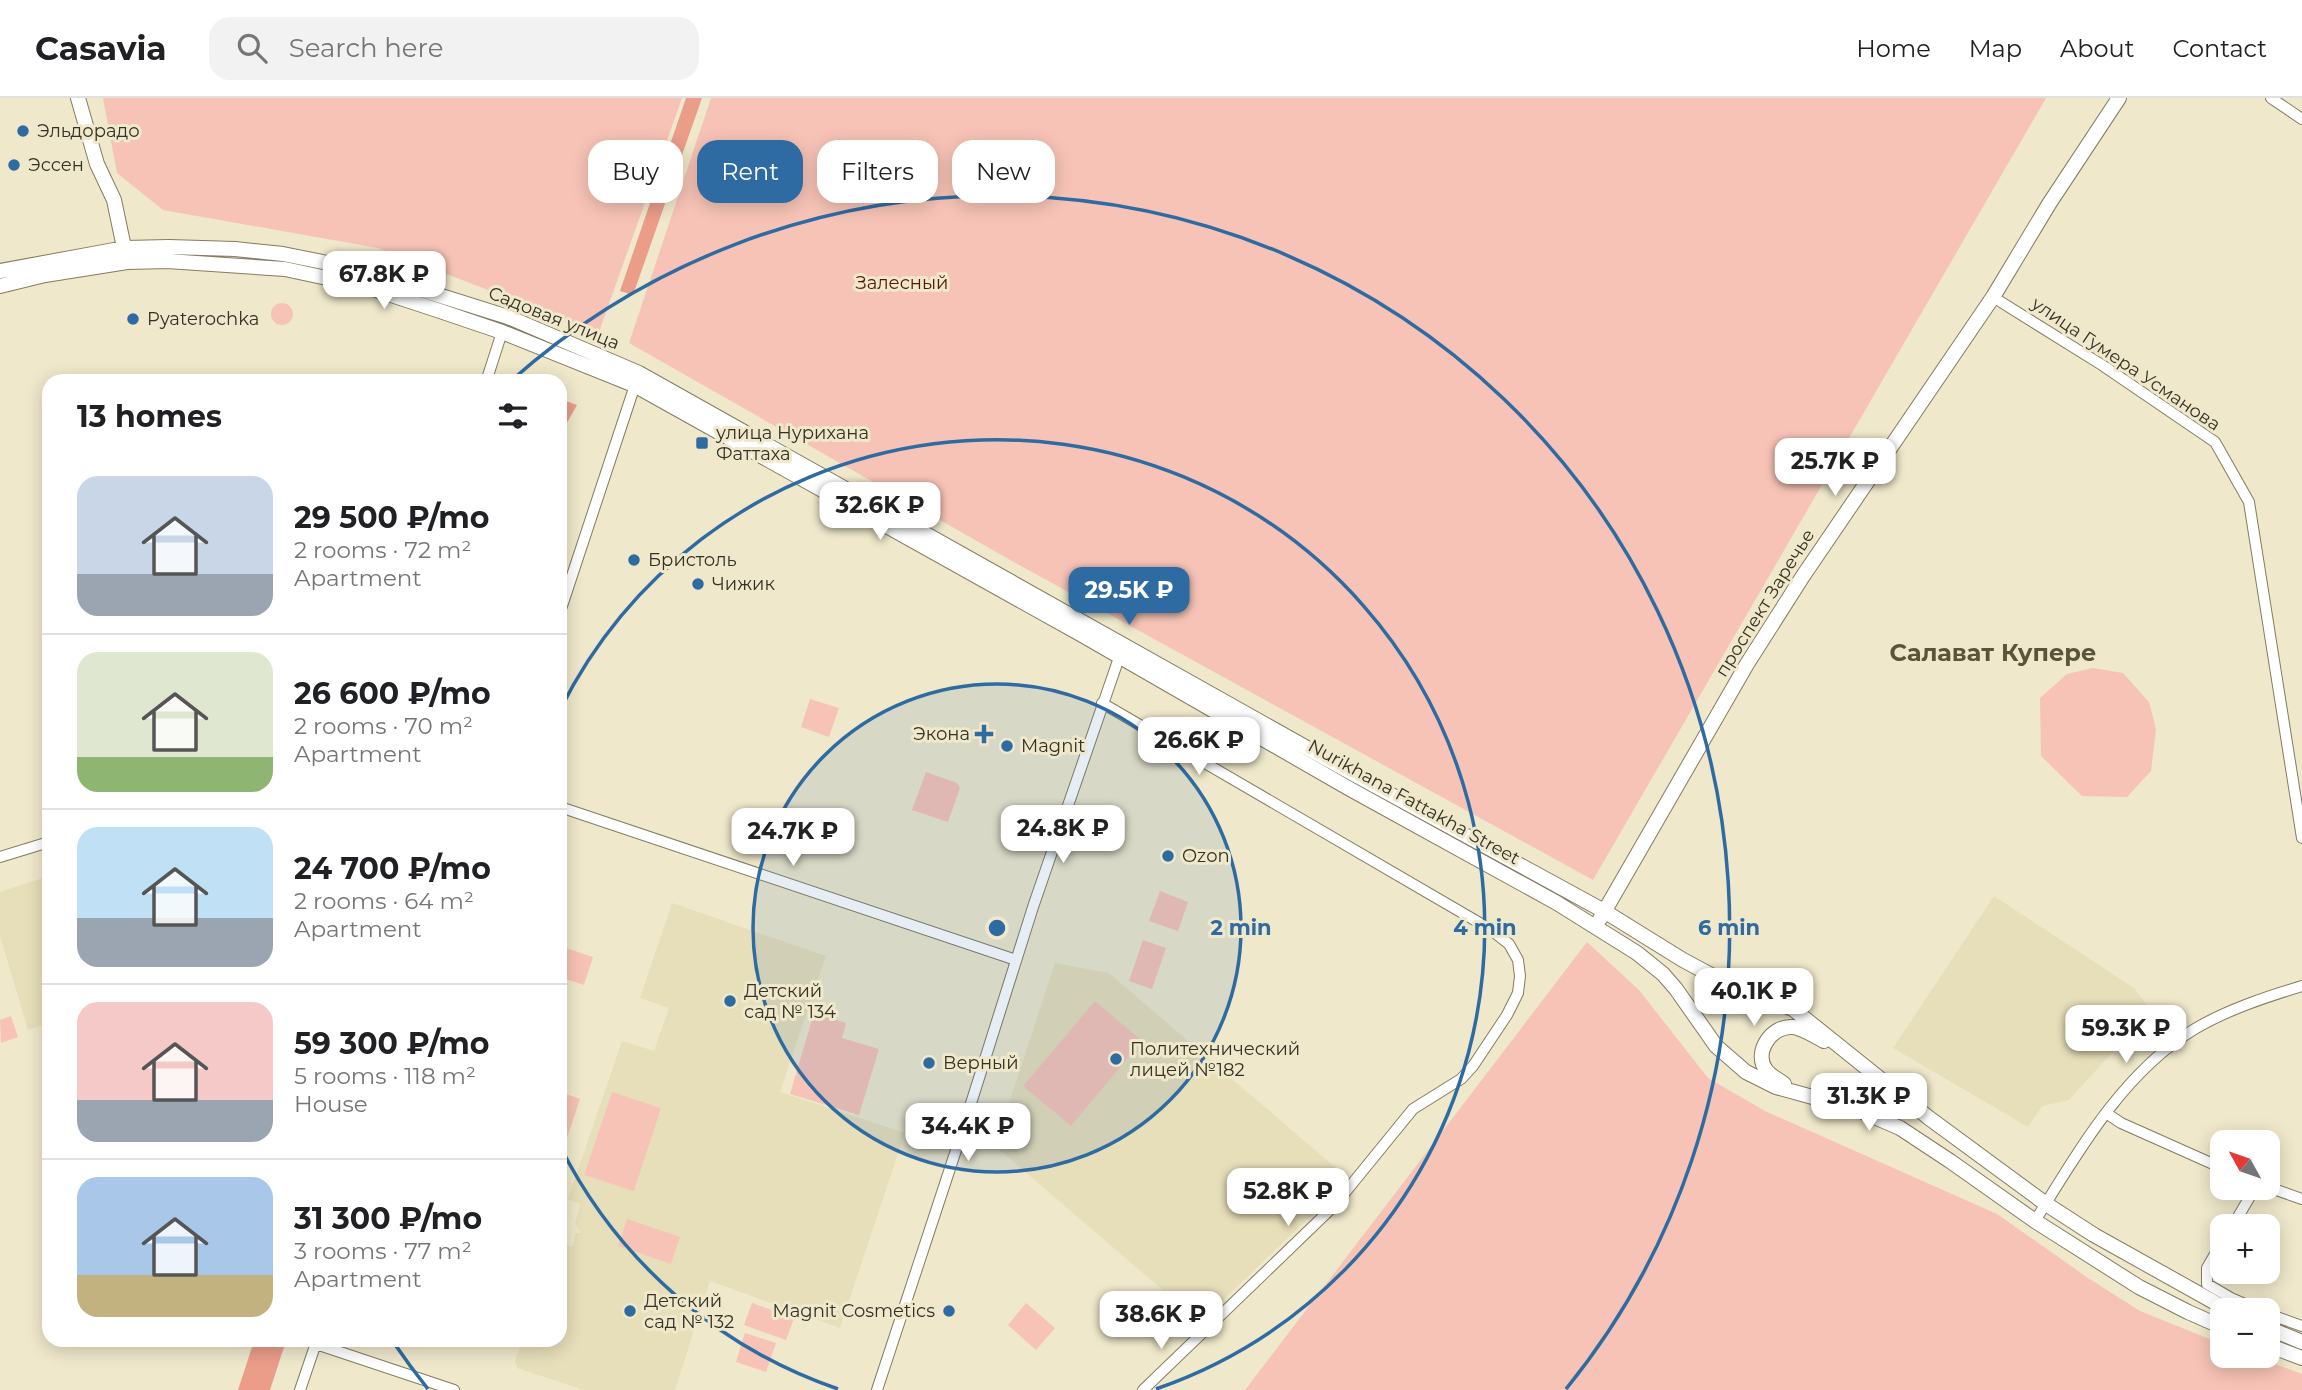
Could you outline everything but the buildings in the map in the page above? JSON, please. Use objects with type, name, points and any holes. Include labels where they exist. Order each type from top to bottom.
[{"type":"street","points":[[78,98],[97,164],[114,200],[126,255]]},
{"type":"street","name":"проспект Заречье","points":[[1596,926],[1748,664],[1803,576],[1993,297],[2049,204],[2119,98]]},
{"type":"street","points":[[2271,98],[2302,119]]},
{"type":"street","name":"Садовая улица","points":[[126,255],[169,247],[235,249],[283,254],[352,268],[508,317],[636,379]]},
{"type":"street","points":[[0,271],[126,255]]},
{"type":"street","points":[[0,286],[126,255]]},
{"type":"street","name":"Садовая улица","points":[[126,255],[167,261],[285,269],[364,286],[636,379]]},
{"type":"street","name":"улица Гумера Усманова","points":[[1993,297],[2102,365],[2215,442],[2222,454],[2249,502],[2302,838]]},
{"type":"street","points":[[489,374],[502,332]]},
{"type":"street","points":[[567,591],[636,379]]},
{"type":"street","name":"Nurikhana Fattakha Street","points":[[636,379],[1121,651],[1604,911],[1711,975],[1793,1009],[1937,1124],[2046,1203],[2094,1235],[2210,1300]]},
{"type":"street","points":[[877,1390],[1016,960],[1121,651]]},
{"type":"street","name":"Nurikhana Fattakha Street","points":[[1121,651],[1350,789],[1596,926],[1637,953],[1663,974],[1682,996],[1716,1046],[1760,1080],[1856,1109],[1900,1128],[2035,1221],[2139,1287],[2210,1322]]},
{"type":"street","points":[[1102,704],[1490,929],[1509,944],[1518,960],[1520,976],[1518,993],[1507,1015],[1467,1073],[1413,1109],[1334,1206],[1143,1390]]},
{"type":"street","points":[[567,809],[1016,960]]},
{"type":"street","points":[[0,857],[42,844]]},
{"type":"street","points":[[2035,1221],[2071,1160],[2144,1068],[2193,1030],[2269,996],[2302,986]]},
{"type":"street","points":[[1793,1091],[1770,1075],[1762,1061],[1762,1050],[1774,1032],[1791,1027],[1836,1044]]},
{"type":"street","points":[[2106,1113],[2121,1123],[2210,1163]]},
{"type":"street","points":[[2280,1191],[2302,1199]]},
{"type":"street","points":[[2210,1263],[2207,1268],[2207,1284],[2231,1298]]},
{"type":"street","points":[[2280,1318],[2302,1326]]},
{"type":"street","points":[[2280,1333],[2302,1342]]},
{"type":"street","points":[[300,1390],[315,1347]]},
{"type":"street","points":[[331,1347],[454,1390]]},
{"type":"street","points":[[2280,1350],[2302,1358]]},
{"type":"shaded area","points":[[686,98],[702,98],[683,152],[683,140],[672,140]]},
{"type":"shaded area","points":[[650,203],[665,203],[633,295],[620,291]]},
{"type":"shaded area","points":[[567,401],[577,405],[567,423]]},
{"type":"shaded area","points":[[42,878],[42,1025],[28,1030],[0,936],[0,892]]},
{"type":"shaded area","points":[[1994,896],[2134,988],[2155,1015],[2118,1046],[2069,1100],[2042,1106],[2028,1127],[1893,1048]]},
{"type":"shaded area","points":[[672,903],[826,956],[780,1092],[905,1133],[840,1328],[710,1281],[675,1390],[584,1390],[517,1368],[515,1361],[520,1347],[567,1347],[567,1245],[572,1247],[576,1233],[581,1233],[575,1224],[580,1204],[568,1199],[622,1041],[654,1051],[669,1008],[640,998]]},
{"type":"shaded area","name":"Политехнический лицей №182","points":[[1055,963],[1109,973],[1345,1176],[1319,1208],[1200,1322],[995,1146]]},
{"type":"shaded area","points":[[252,1347],[284,1347],[270,1390],[238,1390]]},
{"type":"green space","points":[[103,98],[682,98],[667,140],[588,140],[588,203],[645,203],[599,332],[378,248],[163,210],[117,173]]},
{"type":"green space","name":"Залесный","points":[[711,98],[2046,98],[1593,880],[1012,561],[629,343],[676,203],[683,203],[683,182]]},
{"type":"green space","points":[[282,303],[290,306],[293,314],[290,322],[282,325],[274,322],[271,314],[274,306]]},
{"type":"green space","points":[[2093,668],[2123,673],[2149,702],[2156,729],[2151,771],[2127,797],[2082,796],[2041,756],[2040,698],[2067,674]]},
{"type":"green space","points":[[810,699],[839,708],[829,737],[801,727]]},
{"type":"green space","points":[[926,772],[957,783],[960,788],[948,822],[912,810]]},
{"type":"green space","points":[[1160,891],[1188,902],[1178,931],[1149,921]]},
{"type":"green space","points":[[1143,940],[1166,948],[1152,989],[1129,981]]},
{"type":"green space","points":[[1587,942],[1639,990],[1708,1078],[1765,1111],[1997,1214],[2140,1311],[2210,1339],[2210,1368],[2280,1368],[2280,1366],[2302,1374],[2302,1390],[1245,1390]]},
{"type":"green space","points":[[567,948],[593,957],[584,985],[567,979]]},
{"type":"green space","points":[[1095,1001],[1142,1041],[1071,1126],[1023,1086]]},
{"type":"green space","points":[[814,1013],[846,1023],[842,1038],[879,1049],[859,1115],[790,1094]]},
{"type":"green space","points":[[11,1016],[18,1037],[1,1043],[0,1020]]},
{"type":"green space","points":[[612,1092],[661,1108],[634,1191],[584,1175]]},
{"type":"green space","points":[[567,1094],[580,1099],[567,1138]]},
{"type":"green space","points":[[627,1219],[680,1237],[671,1264],[618,1246]]},
{"type":"green space","points":[[752,1303],[794,1318],[786,1340],[744,1325]]},
{"type":"green space","points":[[1026,1303],[1055,1328],[1036,1350],[1008,1325]]},
{"type":"green space","points":[[745,1333],[776,1343],[766,1372],[736,1362]]},
{"type":"place","name":"Эльдорадо","points":[[23,131]]},
{"type":"place","name":"Эссен","points":[[14,165]]},
{"type":"place","name":"Pyaterochka","points":[[133,319]]},
{"type":"place","name":"улица Нурихана Фаттаха","points":[[702,443]]},
{"type":"place","name":"Бристоль","points":[[634,560]]},
{"type":"place","name":"Чижик","points":[[698,584]]},
{"type":"place","name":"Экона","points":[[984,734]]},
{"type":"place","name":"Magnit","points":[[1007,746]]},
{"type":"place","name":"Ozon","points":[[1168,856]]},
{"type":"place","name":"Детский сад № 134","points":[[730,1001]]},
{"type":"place","name":"Политехнический лицей №182","points":[[1116,1059]]},
{"type":"place","name":"Верный","points":[[929,1063]]},
{"type":"place","name":"Детский сад № 132","points":[[630,1311]]},
{"type":"place","name":"Magnit Cosmetics","points":[[949,1311]]},
{"type":"district","name":"Салават Купере","points":[[1993,653]]}]
